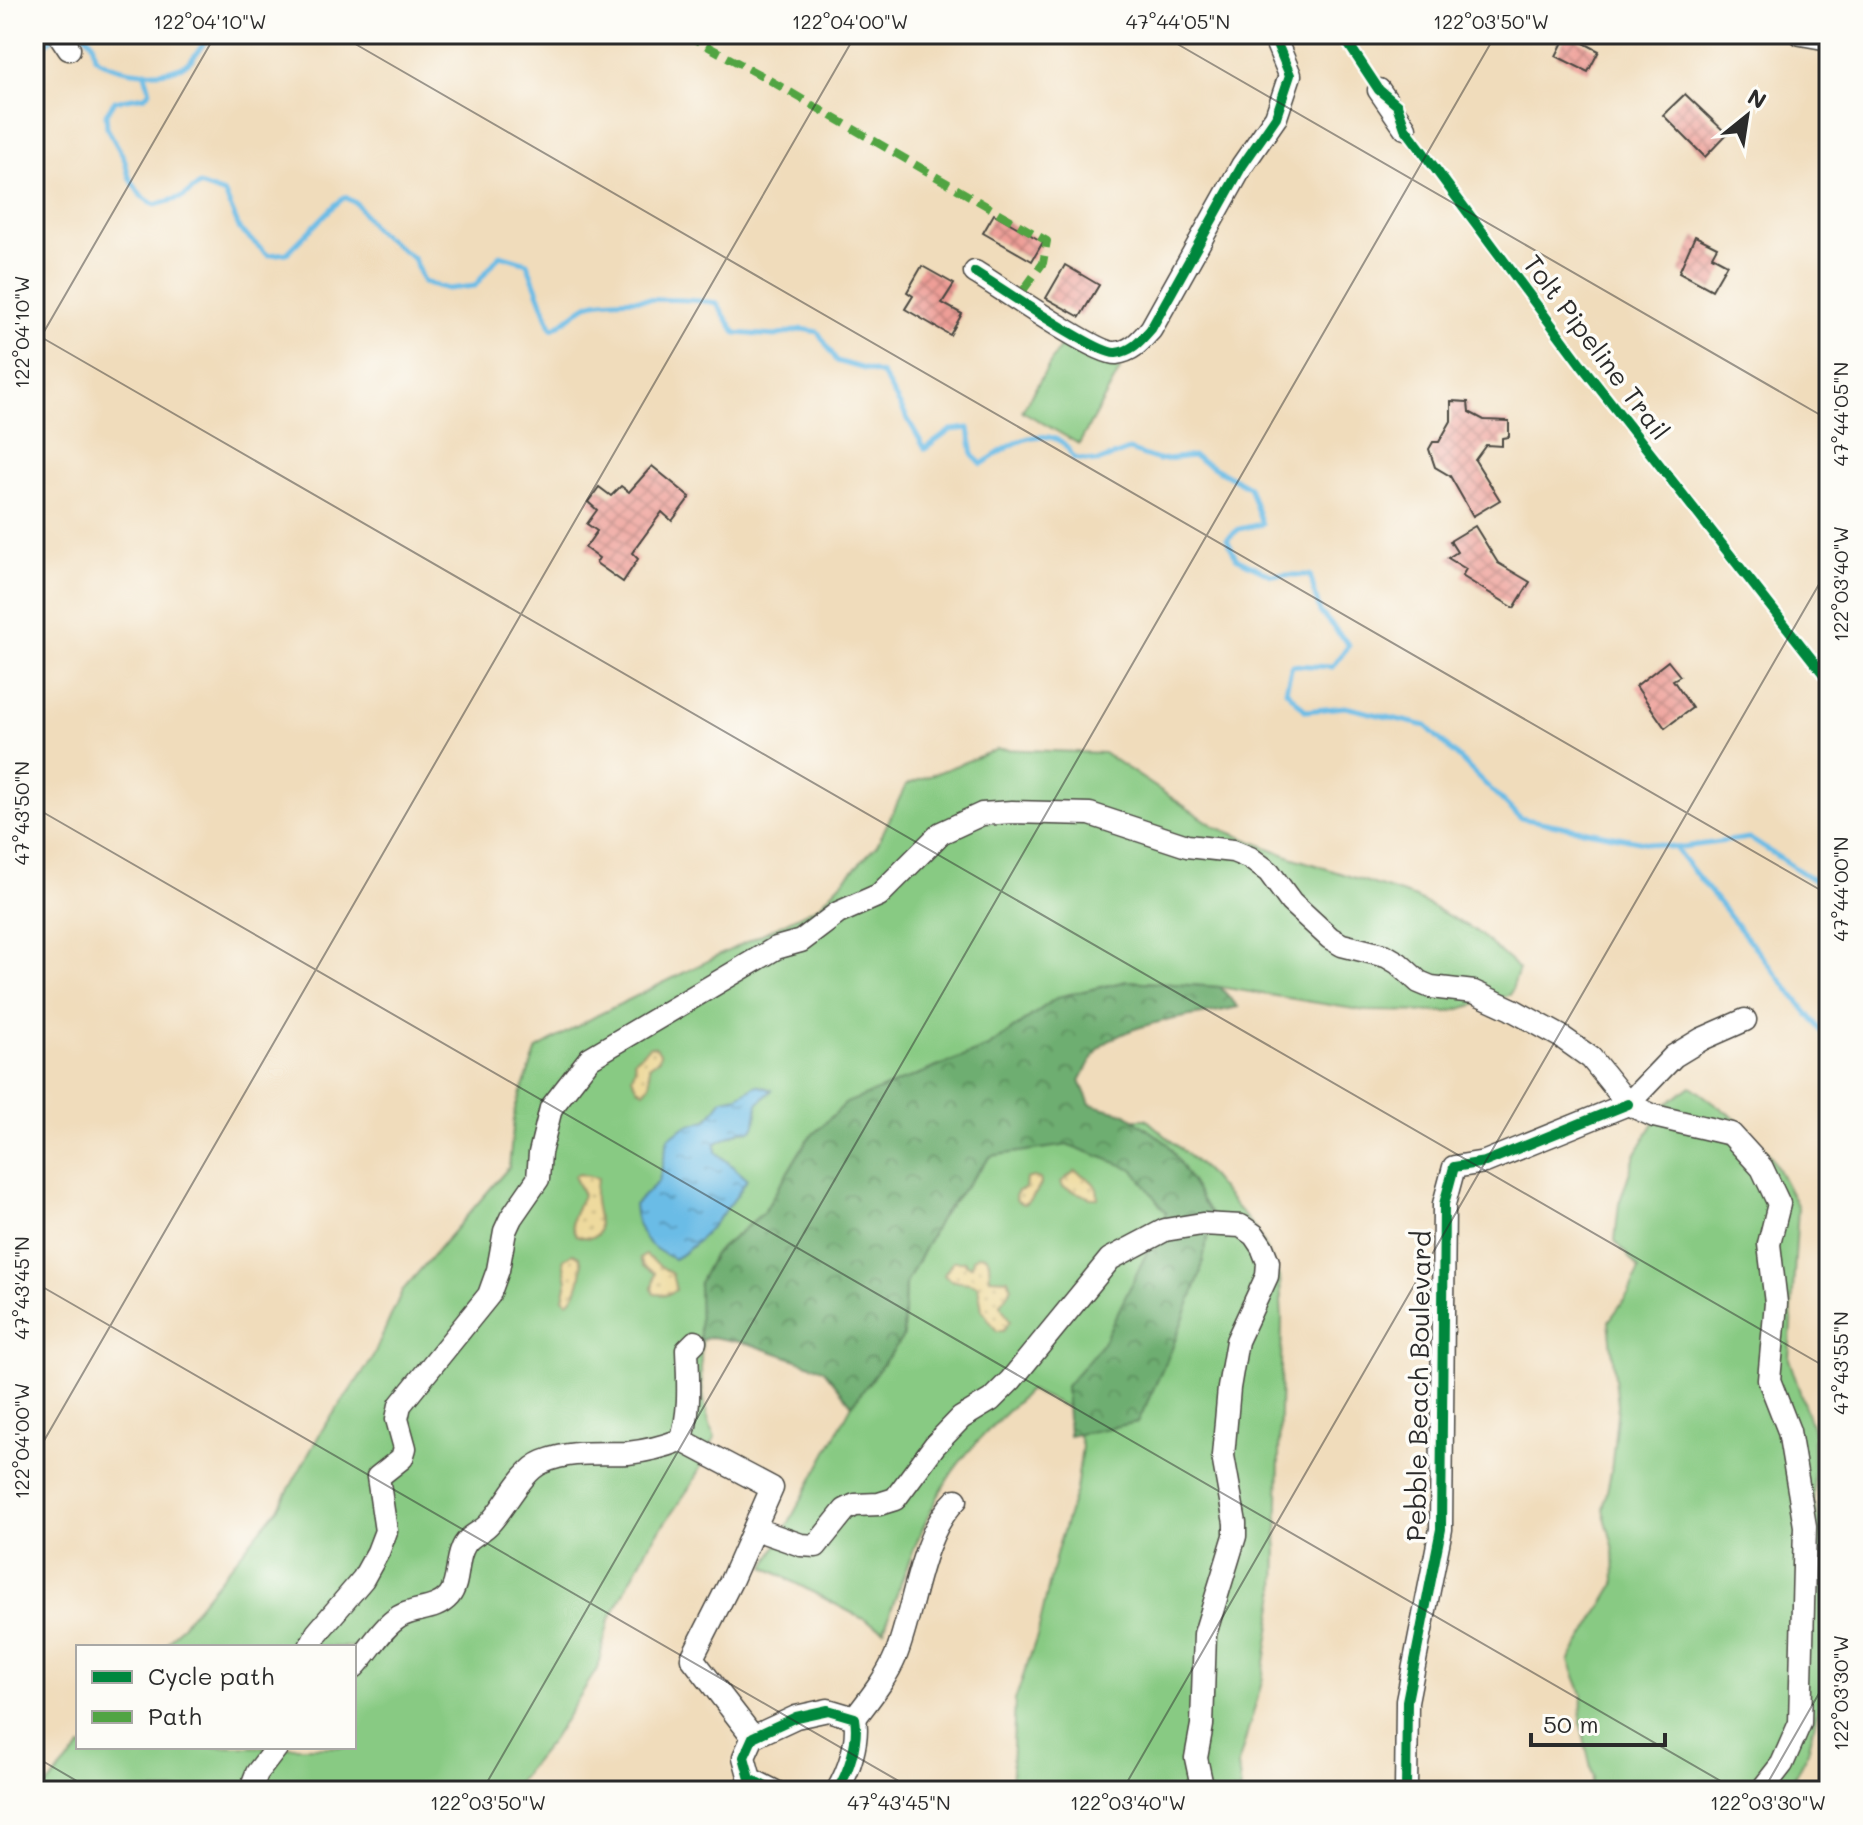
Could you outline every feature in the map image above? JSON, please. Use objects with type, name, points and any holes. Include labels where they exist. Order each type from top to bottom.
[{"type":"street","points":[[975,272],[1069,332],[1113,354],[1132,349],[1151,329],[1242,166],[1276,117],[1290,75],[1273,34]]},
{"type":"street","points":[[1801,34],[1829,39]]},
{"type":"street","points":[[1379,90],[1405,128]]},
{"type":"street","points":[[311,1645],[317,1633],[363,1579],[386,1531],[378,1477],[402,1458],[405,1448],[397,1419],[400,1405],[489,1295],[498,1270],[505,1231],[538,1179],[540,1153],[551,1108],[590,1058],[776,948],[801,941],[838,913],[879,895],[941,833],[982,814],[1090,814],[1187,846],[1233,851],[1250,858],[1269,872],[1291,902],[1330,938],[1342,945],[1386,956],[1419,982],[1431,987],[1474,992],[1511,1009],[1560,1036],[1591,1058],[1628,1104],[1654,1116],[1731,1134],[1762,1168],[1779,1204],[1769,1244],[1776,1303],[1769,1380],[1789,1431],[1805,1526],[1800,1723],[1782,1764],[1761,1791]]},
{"type":"street","points":[[1628,1104],[1674,1056],[1702,1039],[1745,1020]]},
{"type":"street","name":"Pebble Beach Boulevard","points":[[1406,1791],[1407,1701],[1441,1529],[1444,1204],[1454,1167],[1485,1162],[1628,1104]]},
{"type":"street","points":[[755,1529],[801,1545],[816,1546],[845,1510],[855,1505],[879,1504],[895,1499],[935,1445],[961,1418],[991,1400],[1011,1380],[1110,1259],[1165,1230],[1202,1224],[1241,1226],[1254,1235],[1268,1262],[1267,1276],[1237,1341],[1229,1388],[1223,1456],[1235,1536],[1205,1634],[1202,1725],[1196,1758],[1203,1791]]},
{"type":"street","points":[[681,1440],[688,1383],[687,1350],[695,1342]]},
{"type":"street","points":[[356,1665],[392,1622],[403,1614],[435,1607],[450,1595],[462,1550],[470,1537],[484,1529],[504,1508],[528,1471],[541,1462],[560,1456],[643,1451],[681,1440],[772,1488],[692,1658],[753,1737]]},
{"type":"street","points":[[855,1718],[881,1684],[896,1655],[923,1560],[947,1508],[956,1500]]},
{"type":"street","points":[[774,1791],[750,1779],[744,1757],[753,1737],[796,1717],[828,1710],[855,1718]]},
{"type":"street","points":[[837,1791],[844,1779],[858,1731],[855,1718]]},
{"type":"street","points":[[250,1791],[257,1773],[275,1749]]},
{"type":"green space","points":[[1065,338],[1120,370],[1079,444],[1022,411]]},
{"type":"green space","points":[[998,749],[1104,753],[1216,827],[1291,857],[1416,898],[1476,931],[1519,969],[1510,995],[1449,1012],[1366,1011],[1220,987],[1127,981],[1058,997],[988,1047],[919,1074],[807,1140],[764,1212],[714,1254],[703,1323],[701,1370],[707,1416],[715,1438],[692,1484],[648,1547],[609,1621],[597,1669],[552,1740],[510,1791],[42,1791],[79,1749],[356,1749],[356,1645],[166,1645],[279,1507],[322,1430],[371,1361],[402,1291],[509,1167],[515,1109],[537,1049],[598,1015],[819,906],[877,845],[906,785]]},
{"type":"green space","points":[[1127,981],[1220,987],[1238,1007],[1152,1024],[1119,1035],[1100,1047],[1080,1081],[1090,1104],[1126,1114],[1168,1144],[1212,1216],[1200,1275],[1171,1351],[1138,1422],[1069,1436],[1066,1386],[1103,1343],[1166,1213],[1133,1169],[1069,1145],[991,1156],[942,1215],[905,1285],[903,1337],[852,1405],[823,1369],[750,1344],[712,1337],[700,1340],[699,1283],[714,1254],[764,1212],[807,1140],[846,1103],[988,1047],[1058,997]]},
{"type":"green space","points":[[1691,1086],[1737,1120],[1771,1156],[1798,1207],[1789,1359],[1813,1431],[1814,1500],[1827,1553],[1829,1633],[1822,1692],[1808,1751],[1787,1791],[1589,1791],[1593,1777],[1581,1725],[1582,1694],[1569,1661],[1615,1584],[1614,1549],[1603,1510],[1611,1472],[1618,1405],[1609,1321],[1629,1293],[1639,1269],[1615,1241],[1619,1204],[1636,1153],[1664,1106]]},
{"type":"green space","points":[[1062,1119],[1146,1119],[1205,1170],[1256,1230],[1280,1277],[1282,1321],[1276,1592],[1262,1682],[1238,1765],[1241,1791],[1011,1791],[1015,1700],[1037,1636],[1057,1550],[1076,1490],[1082,1446],[1071,1409],[1029,1390],[963,1458],[927,1518],[884,1630],[765,1567],[852,1405],[903,1337],[905,1285],[942,1215],[991,1156]]},
{"type":"sand","points":[[650,1046],[656,1047],[660,1053],[659,1059],[649,1066],[650,1084],[644,1091],[638,1088],[632,1077],[634,1060]]},
{"type":"sand","points":[[1075,1171],[1094,1184],[1098,1198],[1063,1187],[1061,1182]]},
{"type":"sand","points":[[579,1174],[598,1178],[595,1199],[599,1232],[588,1238],[576,1235],[572,1224],[583,1195],[574,1176]]},
{"type":"sand","points":[[1026,1179],[1040,1179],[1041,1184],[1036,1193],[1023,1204],[1017,1201],[1015,1196],[1025,1189]]},
{"type":"sand","points":[[573,1253],[581,1261],[581,1274],[575,1293],[568,1302],[563,1298],[567,1281],[563,1260]]},
{"type":"sand","points":[[645,1255],[672,1274],[676,1290],[666,1295],[654,1294],[655,1273],[643,1266],[640,1259]]},
{"type":"sand","points":[[978,1255],[986,1256],[989,1260],[990,1278],[1008,1279],[1012,1287],[1000,1304],[1010,1321],[1003,1331],[997,1331],[982,1310],[978,1286],[944,1275],[953,1261],[964,1261],[972,1266],[973,1259]]},
{"type":"water","points":[[757,1085],[772,1090],[758,1104],[752,1130],[740,1131],[716,1143],[716,1152],[747,1179],[704,1235],[674,1259],[665,1255],[645,1239],[637,1224],[634,1205],[659,1181],[668,1138],[686,1126],[707,1120],[723,1099],[738,1096]]},
{"type":"building","points":[[1567,34],[1599,51],[1588,72],[1556,56]]},
{"type":"building","points":[[1685,94],[1727,134],[1705,157],[1663,115]]},
{"type":"building","points":[[994,214],[1043,242],[1032,261],[983,233]]},
{"type":"building","points":[[1695,236],[1717,247],[1712,256],[1727,264],[1712,290],[1679,272]]},
{"type":"building","points":[[1065,265],[1099,285],[1080,317],[1046,298]]},
{"type":"building","points":[[922,266],[954,284],[942,303],[962,314],[950,335],[905,309],[913,296],[907,292]]},
{"type":"building","points":[[1451,401],[1468,402],[1469,412],[1484,420],[1509,421],[1509,437],[1502,438],[1502,446],[1486,445],[1475,460],[1500,500],[1473,516],[1450,476],[1435,467],[1429,449],[1433,442],[1439,442],[1451,421]]},
{"type":"building","points":[[652,466],[690,497],[672,521],[662,512],[632,553],[638,559],[623,582],[596,563],[599,558],[585,548],[597,531],[587,524],[597,510],[588,502],[599,487],[611,496],[621,486],[629,492]]},
{"type":"building","points":[[1475,526],[1498,563],[1530,582],[1514,608],[1462,576],[1466,569],[1448,558],[1457,552],[1450,541]]},
{"type":"building","points":[[1668,661],[1680,676],[1673,680],[1692,708],[1665,728],[1636,686]]},
{"type":"waterway","points":[[84,34],[92,41],[95,57],[115,67],[140,72],[165,71],[186,64],[210,34]]},
{"type":"waterway","points":[[34,53],[54,37]]},
{"type":"waterway","points":[[145,74],[150,91],[145,96],[115,101],[106,114],[107,128],[124,158],[129,177],[141,196],[155,205],[183,197],[199,185],[225,194],[240,230],[268,255],[287,253],[345,197],[356,203],[374,229],[414,259],[423,282],[448,289],[475,286],[500,255],[527,263],[552,329],[589,304],[651,299],[716,303],[736,333],[775,336],[802,329],[818,332],[837,361],[882,374],[925,449],[951,430],[969,428],[973,456],[982,464],[1020,441],[1042,436],[1063,443],[1074,458],[1097,462],[1129,450],[1158,460],[1193,456],[1249,487],[1262,524],[1239,529],[1227,539],[1236,558],[1271,575],[1310,575],[1320,612],[1349,645],[1333,667],[1292,665],[1286,690],[1306,711],[1345,707],[1426,726],[1520,818],[1675,848],[1749,838],[1829,890]]},
{"type":"waterway","points":[[1675,848],[1829,1040]]},
{"type":"marked path","points":[[685,34],[1047,241],[1043,263],[1017,299]]},
{"type":"cycle path","points":[[975,272],[1069,332],[1105,351],[1122,352],[1136,344],[1151,329],[1242,166],[1276,117],[1290,75],[1273,34]]},
{"type":"cycle path","name":"Tolt Pipeline Trail","points":[[1342,34],[1379,90],[1397,105],[1405,128],[1582,366],[1829,681]]},
{"type":"cycle path","points":[[1406,1791],[1407,1701],[1441,1529],[1444,1204],[1454,1167],[1485,1162],[1628,1104]]},
{"type":"cycle path","points":[[774,1791],[750,1779],[744,1757],[753,1737],[796,1717],[828,1710],[855,1718],[856,1736],[852,1756],[837,1791]]}]
